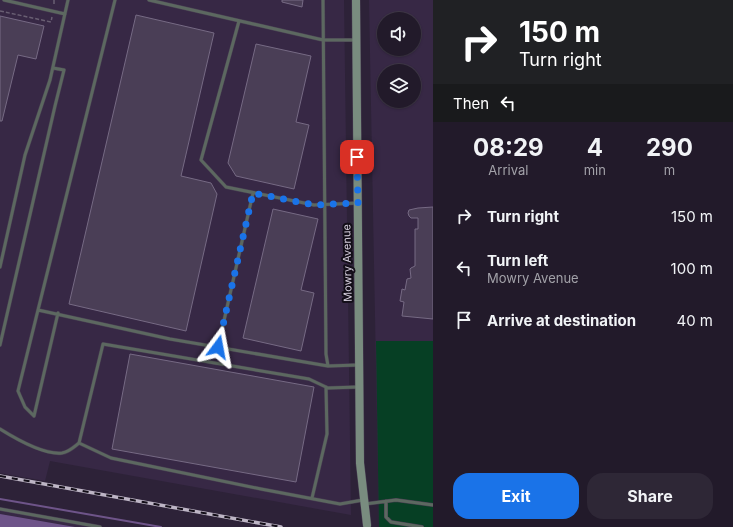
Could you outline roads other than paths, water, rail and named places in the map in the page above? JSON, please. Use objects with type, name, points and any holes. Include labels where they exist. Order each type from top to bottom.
[{"type":"main road","name":"Mowry Avenue","points":[[356,0],[360,463],[367,524]]},
{"type":"lane","points":[[4,0],[65,14]]},
{"type":"lane","points":[[0,267],[25,155],[50,81],[68,0]]},
{"type":"lane","points":[[58,313],[34,416],[25,407],[18,391],[115,0]]},
{"type":"lane","points":[[149,0],[323,40],[357,40]]},
{"type":"lane","points":[[323,0],[326,354],[328,366]]},
{"type":"lane","points":[[238,21],[201,160],[226,187],[314,205],[358,203]]},
{"type":"lane","points":[[0,344],[64,70],[53,68]]},
{"type":"lane","points":[[218,347],[253,193]]},
{"type":"lane","points":[[38,310],[58,313],[170,339],[328,366],[359,365]]},
{"type":"lane","points":[[0,429],[29,445],[50,452],[63,453],[79,443],[103,344],[309,378],[328,388],[360,387]]},
{"type":"lane","points":[[312,498],[327,434],[326,387]]},
{"type":"lane","points":[[79,443],[111,458],[340,504],[396,500],[433,505]]},
{"type":"lane","points":[[386,501],[386,517],[391,522],[422,527]]},
{"type":"lane","points":[[0,509],[100,527]]},
{"type":"waterway","points":[[0,499],[161,527]]},
{"type":"railway","points":[[0,476],[281,527]]}]
